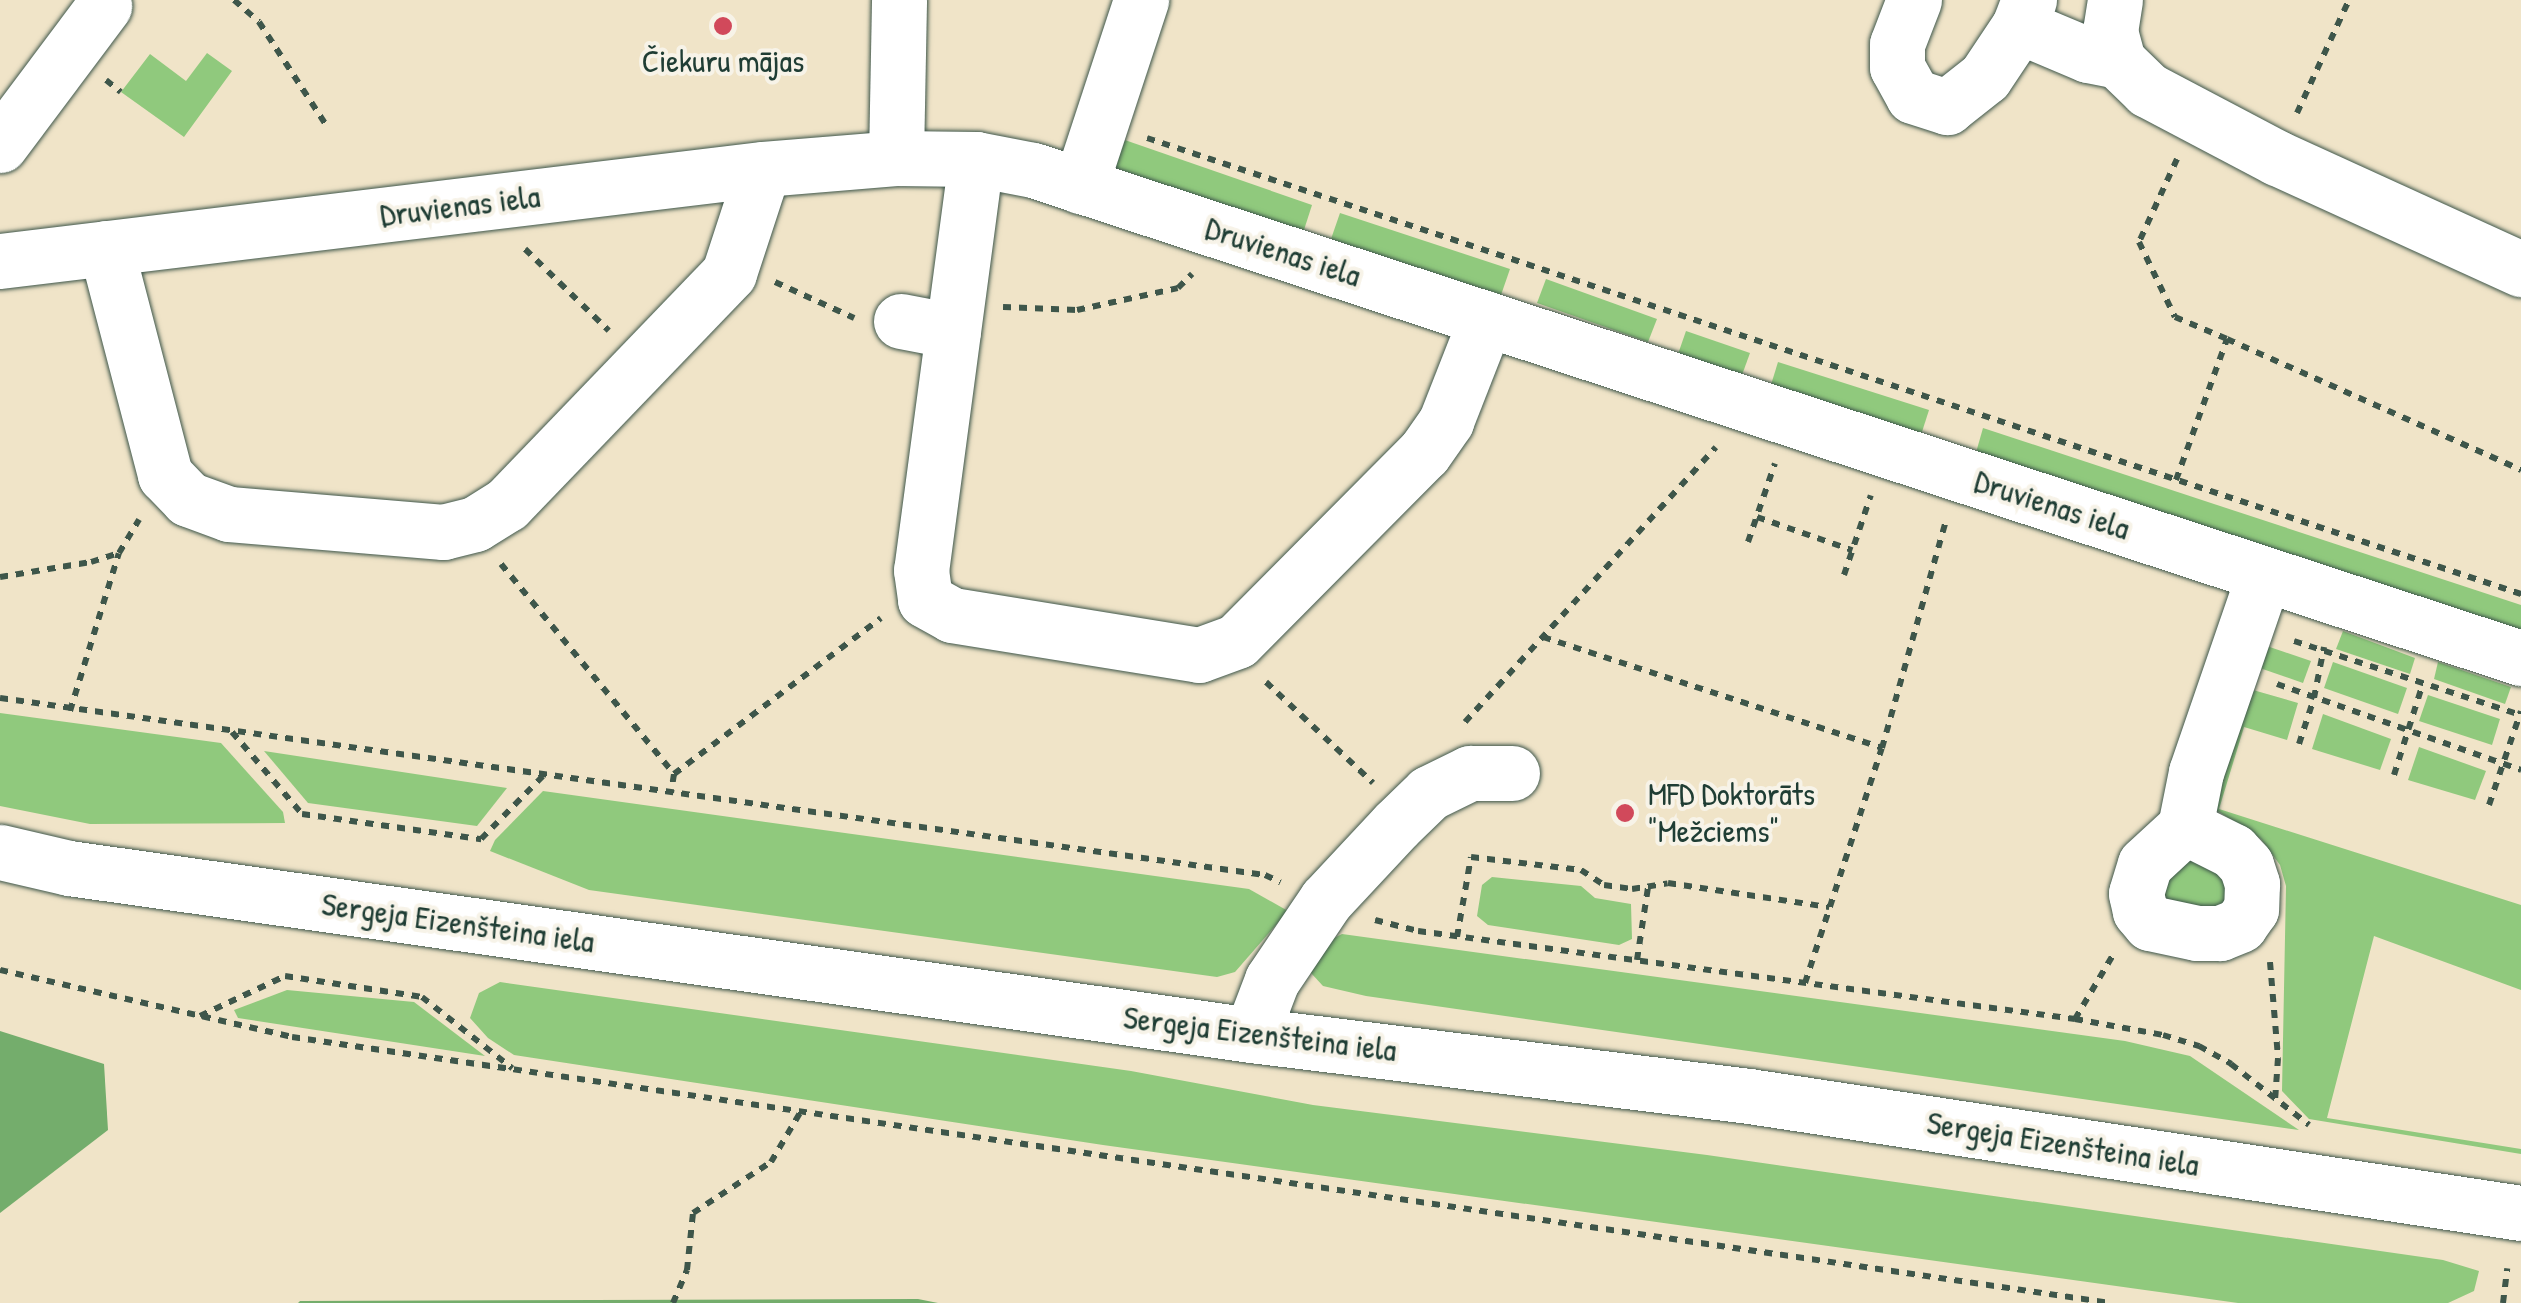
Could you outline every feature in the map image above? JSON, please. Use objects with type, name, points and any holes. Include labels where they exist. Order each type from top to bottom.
[{"type":"street","points":[[896,158],[899,0]]},
{"type":"street","points":[[1080,186],[1141,0]]},
{"type":"street","points":[[1914,0],[1897,44],[1897,67],[1913,96],[1946,107],[1986,77],[2024,13],[2088,55],[2118,61]]},
{"type":"street","points":[[2115,0],[2110,31],[2118,61],[2148,90],[2277,158],[2521,269]]},
{"type":"street","points":[[0,145],[104,6]]},
{"type":"street","name":"Druvienas iela","points":[[0,261],[763,169],[896,158],[976,159],[1032,170],[2521,658]]},
{"type":"street","points":[[976,159],[937,319],[921,570],[925,600],[952,616],[1199,655],[1236,641],[1424,453],[1446,422],[1486,319]]},
{"type":"street","points":[[106,248],[165,475],[188,499],[228,514],[443,532],[475,524],[506,504],[729,274],[763,169]]},
{"type":"street","points":[[2185,828],[2232,852],[2246,865],[2252,884],[2250,909],[2240,924],[2220,933],[2171,930],[2150,923],[2140,912],[2136,894],[2144,864],[2185,828],[2185,810],[2264,574]]},
{"type":"street","points":[[1252,1035],[1272,980],[1326,900],[1429,792],[1470,772],[1512,773]]},
{"type":"street","name":"Sergeja Eizenšteina iela","points":[[0,852],[69,868],[1252,1035],[1749,1096],[2521,1213]]},
{"type":"path","points":[[234,0],[259,22],[328,128]]},
{"type":"path","points":[[2277,158],[2349,0]]},
{"type":"path","points":[[1097,131],[1121,129],[2521,594]]},
{"type":"path","points":[[2184,144],[2140,242],[2175,317],[2521,470]]},
{"type":"path","points":[[478,204],[643,363]]},
{"type":"path","points":[[768,278],[878,329],[937,319],[1077,310],[1160,294],[1178,288],[1192,274]]},
{"type":"path","points":[[2176,480],[2227,339]]},
{"type":"path","points":[[1748,542],[1789,418]]},
{"type":"path","points":[[1452,736],[1717,446]]},
{"type":"path","points":[[1844,574],[1886,450]]},
{"type":"path","points":[[1757,516],[1852,550]]},
{"type":"path","points":[[70,710],[119,553],[140,520]]},
{"type":"path","points":[[1805,983],[1882,748],[1945,524]]},
{"type":"path","points":[[0,577],[91,562],[119,553]]},
{"type":"path","points":[[494,555],[674,774]]},
{"type":"path","points":[[2299,744],[2338,598]]},
{"type":"path","points":[[671,794],[674,774],[870,623],[925,600]]},
{"type":"path","points":[[2394,775],[2439,632]]},
{"type":"path","points":[[1543,637],[1882,748]]},
{"type":"path","points":[[1227,645],[1375,785]]},
{"type":"path","points":[[2232,669],[2521,770]]},
{"type":"path","points":[[0,698],[1265,875],[1381,923],[1457,937],[2075,1018],[2199,1046],[2231,1064],[2309,1125]]},
{"type":"path","points":[[2488,806],[2521,710]]},
{"type":"path","points":[[232,731],[302,814],[480,839],[543,776]]},
{"type":"path","points":[[1457,937],[1471,857],[1581,870],[1604,885],[1648,886],[1668,882],[1830,907]]},
{"type":"path","points":[[1637,960],[1648,886]]},
{"type":"path","points":[[2075,1018],[2140,912]]},
{"type":"path","points":[[2270,960],[2278,1058],[2275,1101]]},
{"type":"path","points":[[0,970],[292,1038],[2112,1303]]},
{"type":"path","points":[[197,1017],[285,976],[422,996],[513,1068]]},
{"type":"path","points":[[674,1303],[686,1270],[694,1214],[771,1162],[801,1111]]},
{"type":"path","points":[[2503,1303],[2507,1268]]},
{"type":"green space","points":[[207,53],[232,71],[184,137],[121,92],[150,54],[186,81]]},
{"type":"green space","points":[[1119,138],[1312,205],[1303,233],[1110,166]]},
{"type":"green space","points":[[1340,213],[1510,269],[1501,295],[1331,239]]},
{"type":"green space","points":[[1546,279],[1657,319],[1648,342],[1537,303]]},
{"type":"green space","points":[[1686,331],[1750,353],[1742,375],[1678,354]]},
{"type":"green space","points":[[1778,362],[1929,410],[1921,435],[1770,388]]},
{"type":"green space","points":[[1983,428],[2521,605],[2521,637],[1975,456]]},
{"type":"green space","points":[[2343,631],[2415,658],[2410,674],[2336,649]]},
{"type":"green space","points":[[2258,643],[2311,661],[2303,683],[2251,665]]},
{"type":"green space","points":[[2333,662],[2407,688],[2398,714],[2324,688]]},
{"type":"green space","points":[[2438,662],[2511,687],[2505,704],[2434,679]]},
{"type":"green space","points":[[2253,690],[2298,703],[2287,740],[2244,727],[2219,809],[2521,905],[2521,990],[2374,936],[2327,1118],[2521,1149],[2521,1154],[2309,1119],[2282,1091],[2286,886],[2280,865],[2261,839],[2213,808]]},
{"type":"green space","points":[[2428,695],[2500,719],[2492,745],[2419,721]]},
{"type":"green space","points":[[0,713],[221,743],[283,812],[285,823],[90,824],[0,806]]},
{"type":"green space","points":[[2323,714],[2391,739],[2380,770],[2312,749]]},
{"type":"green space","points":[[2419,747],[2486,771],[2475,800],[2408,780]]},
{"type":"green space","points":[[264,751],[507,788],[477,826],[308,803]]},
{"type":"green space","points":[[543,791],[1249,889],[1288,911],[1235,972],[1217,977],[589,890],[490,851],[495,840]]},
{"type":"green space","points":[[2185,853],[2235,880],[2226,914],[2157,903],[2156,880]]},
{"type":"green space","points":[[1492,877],[1581,886],[1595,898],[1631,904],[1632,939],[1619,945],[1488,925],[1477,916],[1482,885]]},
{"type":"green space","points":[[1342,934],[2125,1041],[2190,1056],[2299,1130],[1366,996],[1323,986],[1311,973],[1313,949]]},
{"type":"green space","points":[[500,982],[1131,1071],[1313,1105],[1707,1155],[2443,1260],[2479,1271],[2474,1291],[2448,1303],[2238,1303],[1103,1145],[514,1055],[488,1038],[470,1018],[479,993]]},
{"type":"green space","points":[[287,990],[414,1002],[485,1056],[238,1018],[234,1010]]},
{"type":"green space","points":[[0,1031],[104,1064],[108,1130],[0,1213]]},
{"type":"green space","points":[[918,1299],[938,1303],[298,1303],[300,1301]]},
{"type":"place","name":"Čiekuru mājas","points":[[723,26]]},
{"type":"place","name":"MFD Doktorāts \"Mežciems\"","points":[[1625,813]]}]
